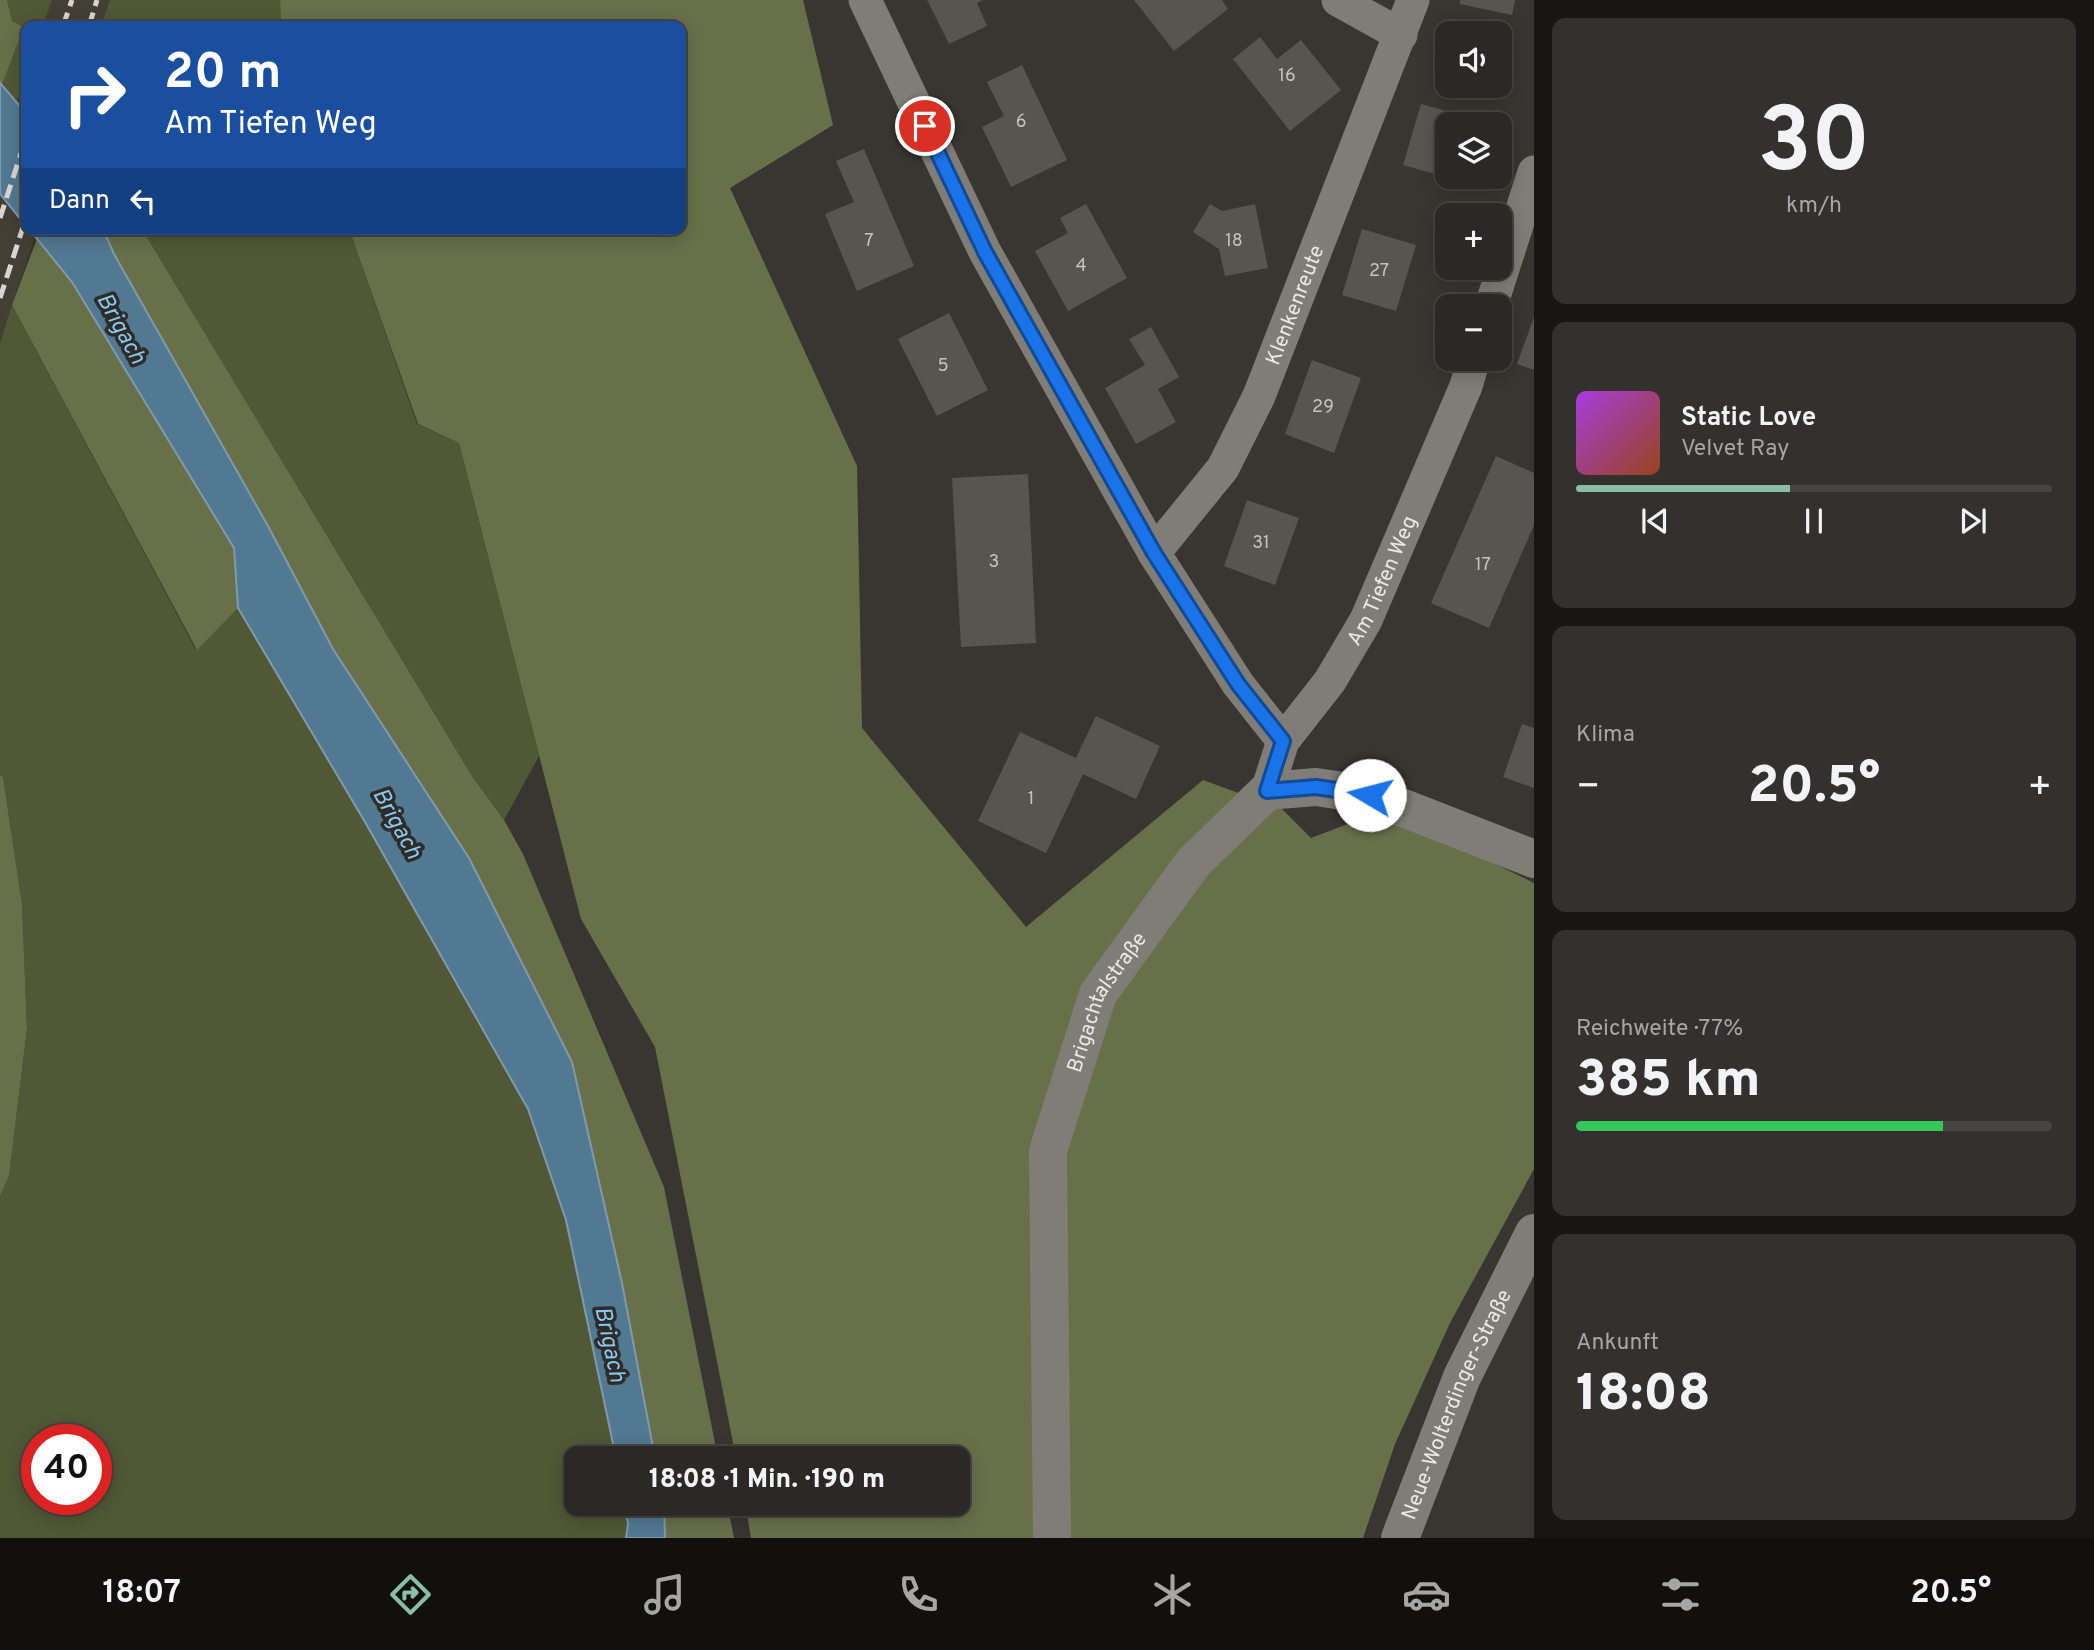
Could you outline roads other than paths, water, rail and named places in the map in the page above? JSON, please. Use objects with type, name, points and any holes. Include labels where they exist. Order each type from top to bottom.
[{"type":"street","points":[[865,0],[985,252],[1154,553],[1238,684],[1283,741]]},
{"type":"street","points":[[1338,0],[1401,35]]},
{"type":"street","name":"Klenkenreute","points":[[1154,553],[1223,467],[1259,396],[1413,0]]},
{"type":"street","points":[[1495,294],[1534,172]]},
{"type":"street","name":"Am Tiefen Weg","points":[[1267,791],[1283,741],[1330,681],[1366,620],[1470,371]]},
{"type":"street","points":[[1267,791],[1316,787],[1370,795],[1534,859]]},
{"type":"street","name":"Brigachtalstraße","points":[[1052,1538],[1048,1151],[1098,994],[1193,863],[1267,791]]},
{"type":"street","name":"Neue-Wolterdinger-Straße","points":[[1400,1538],[1462,1377],[1534,1233]]},
{"type":"water","points":[[0,83],[21,107],[21,220],[0,194]]},
{"type":"water","name":"Brigach","points":[[34,235],[106,235],[268,526],[333,649],[469,858],[572,1062],[622,1283],[653,1446],[613,1446],[566,1220],[528,1109],[365,822],[238,608],[234,548],[72,282]]},
{"type":"water","points":[[626,1516],[664,1516],[665,1538],[626,1538]]},
{"type":"railway","points":[[65,21],[72,0]]},
{"type":"railway","points":[[91,21],[97,0]]},
{"type":"railway","points":[[0,218],[21,153]]},
{"type":"railway","points":[[0,298],[21,233]]}]
